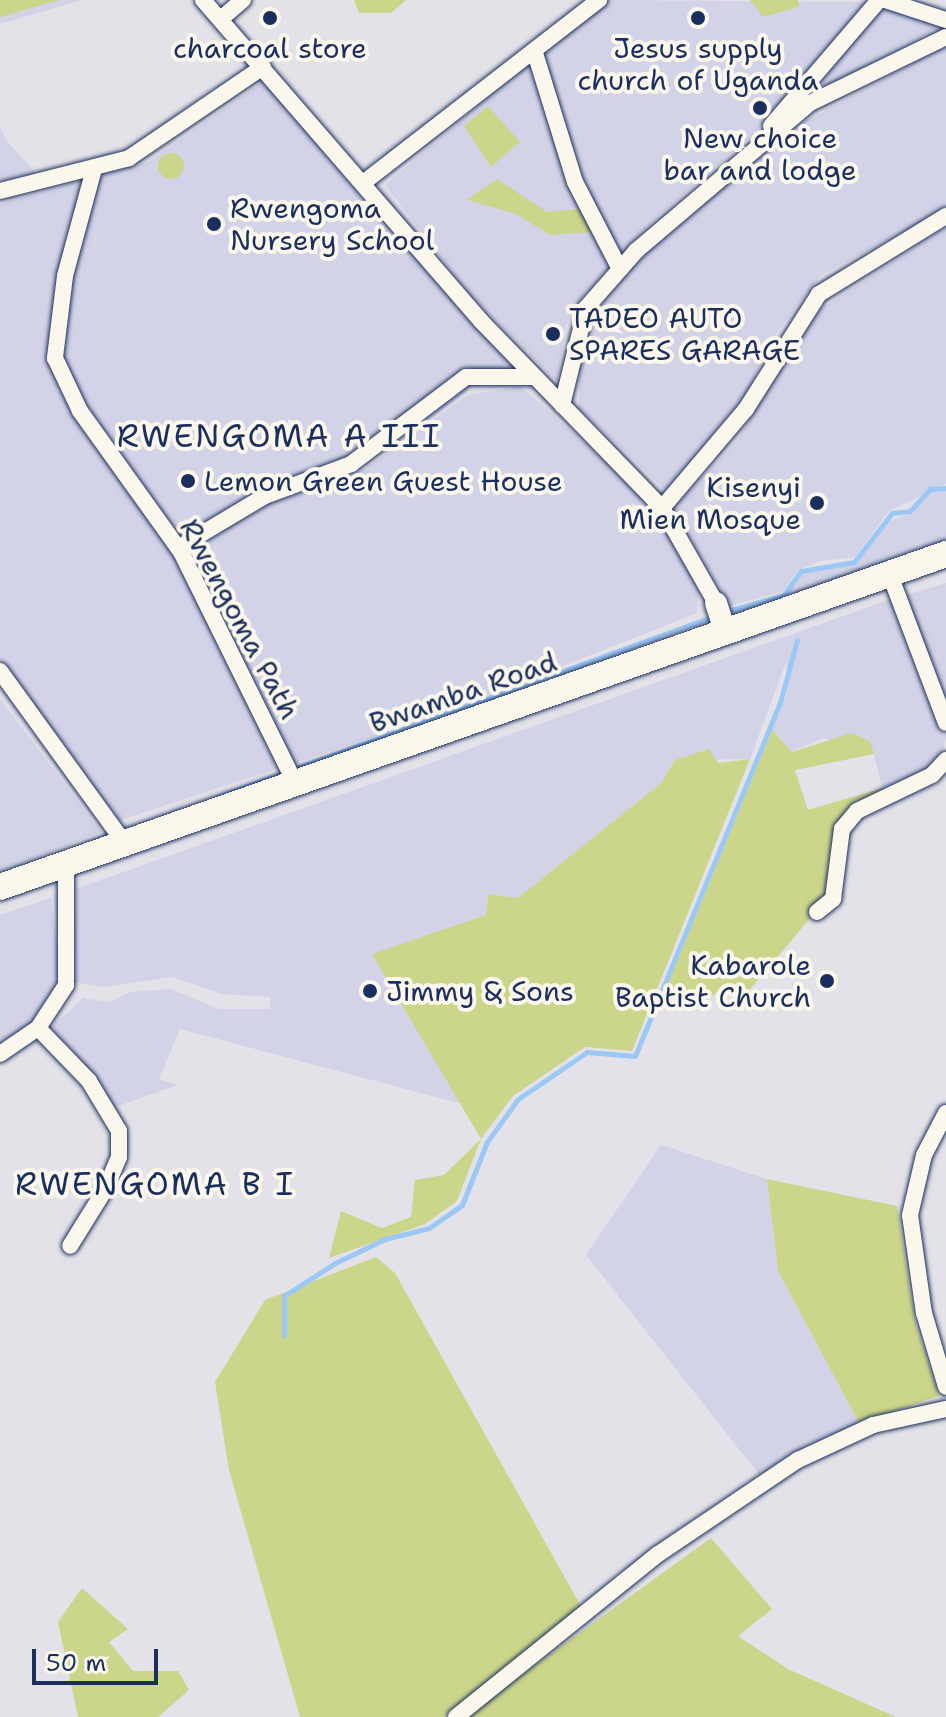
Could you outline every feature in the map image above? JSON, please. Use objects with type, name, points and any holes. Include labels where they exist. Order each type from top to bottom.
[{"type":"main road","name":"Bwamba Road","points":[[0,887],[946,554]]},
{"type":"street","points":[[203,0],[222,18],[534,378],[662,508],[716,603],[726,633]]},
{"type":"street","points":[[222,18],[243,0]]},
{"type":"street","points":[[363,183],[535,53],[599,0]]},
{"type":"street","points":[[761,140],[882,0],[946,20]]},
{"type":"street","points":[[562,405],[586,308],[620,269],[761,140],[810,103],[946,37]]},
{"type":"street","points":[[535,53],[575,182],[620,269]]},
{"type":"street","points":[[0,191],[94,169],[142,151],[263,67]]},
{"type":"street","name":"Rwengoma Path","points":[[94,169],[53,350],[80,411],[178,548],[296,785]]},
{"type":"street","points":[[662,508],[746,409],[819,294],[946,216]]},
{"type":"street","points":[[178,548],[265,496],[351,464],[466,377],[534,378]]},
{"type":"street","points":[[890,575],[946,723]]},
{"type":"street","points":[[0,671],[126,845]]},
{"type":"street","points":[[0,689],[18,697]]},
{"type":"street","points":[[817,912],[833,899],[842,829],[857,811],[932,775],[946,760]]},
{"type":"street","points":[[0,1054],[38,1028],[66,985],[66,863]]},
{"type":"street","points":[[38,1028],[89,1081],[119,1131],[119,1157],[106,1188],[70,1246]]},
{"type":"street","points":[[946,1113],[924,1155],[910,1215],[924,1313],[946,1387]]},
{"type":"street","points":[[456,1717],[657,1555],[798,1460],[873,1425],[946,1409]]},
{"type":"shaded area","points":[[0,0],[83,0],[0,24]]},
{"type":"shaded area","points":[[603,0],[868,2],[754,134],[655,219],[583,296],[566,325],[557,381],[469,294],[385,185]]},
{"type":"shaded area","points":[[885,8],[940,26],[797,108],[857,31]]},
{"type":"shaded area","points":[[946,46],[946,210],[821,275],[768,344],[749,390],[666,491],[579,408],[579,344],[598,308],[638,261],[787,131]]},
{"type":"shaded area","points":[[273,74],[336,164],[520,373],[474,386],[391,448],[274,497],[185,545],[258,508],[365,469],[468,395],[520,386],[646,497],[699,586],[697,613],[437,716],[115,822],[0,663],[0,204],[150,161]]},
{"type":"shaded area","points":[[0,127],[6,140],[36,173],[0,181]]},
{"type":"shaded area","points":[[946,227],[946,484],[889,511],[855,557],[820,561],[798,570],[784,591],[730,606],[673,508],[737,441],[809,317]]},
{"type":"shaded area","points":[[946,490],[946,544],[733,620],[731,613],[785,597],[802,573],[853,564],[882,524],[909,514],[932,491]]},
{"type":"shaded area","points":[[946,583],[946,712],[907,595]]},
{"type":"shaded area","points":[[891,599],[946,735],[942,757],[909,782],[882,788],[874,754],[823,738],[791,752],[772,730],[787,693],[786,662],[750,759],[675,760],[661,783],[517,899],[488,894],[486,915],[373,954],[462,1104],[180,1029],[159,1079],[178,1085],[115,1107],[51,1028],[83,998],[109,1002],[131,992],[170,989],[219,1009],[270,1009],[270,997],[222,994],[172,977],[104,987],[74,982],[76,889]]},
{"type":"shaded area","points":[[0,699],[101,832],[0,872]]},
{"type":"shaded area","points":[[51,898],[62,983],[37,1021],[0,1049],[0,915]]},
{"type":"shaded area","points":[[661,1145],[767,1179],[778,1271],[859,1423],[792,1453],[761,1477],[586,1255]]},
{"type":"green space","points":[[0,0],[60,0],[0,17]]},
{"type":"green space","points":[[354,0],[406,0],[391,13],[359,13]]},
{"type":"green space","points":[[750,0],[798,0],[799,7],[763,17]]},
{"type":"green space","points":[[488,106],[520,142],[491,167],[464,126]]},
{"type":"green space","points":[[171,153],[181,156],[184,166],[181,176],[171,179],[161,176],[158,166],[161,156]]},
{"type":"green space","points":[[497,179],[547,212],[592,208],[593,232],[550,235],[516,214],[467,200]]},
{"type":"green space","points":[[772,730],[792,752],[851,733],[870,741],[874,754],[795,770],[808,810],[882,788],[882,796],[839,844],[836,901],[819,921],[812,916],[747,993],[722,987],[708,1000],[662,998]]},
{"type":"green space","points":[[709,749],[718,763],[750,759],[632,1051],[585,1047],[513,1096],[481,1139],[372,954],[486,915],[488,894],[518,898],[661,783],[675,760]]},
{"type":"green space","points":[[481,1139],[457,1201],[425,1224],[329,1258],[341,1211],[382,1228],[411,1217],[415,1180],[444,1175]]},
{"type":"green space","points":[[767,1179],[897,1206],[915,1322],[939,1396],[859,1423],[778,1271]]},
{"type":"green space","points":[[376,1257],[395,1273],[583,1610],[443,1717],[300,1717],[229,1470],[215,1382],[265,1300]]},
{"type":"green space","points":[[711,1538],[772,1609],[738,1636],[788,1669],[896,1717],[463,1717]]},
{"type":"green space","points":[[82,1588],[128,1629],[109,1642],[133,1671],[178,1671],[189,1690],[158,1717],[78,1717],[58,1622]]},
{"type":"waterway","points":[[724,612],[784,595],[801,571],[854,562],[892,513],[910,511],[930,489],[946,488]]},
{"type":"waterway","points":[[217,797],[714,616]]},
{"type":"waterway","points":[[284,1335],[284,1296],[335,1263],[385,1239],[429,1228],[462,1205],[487,1142],[518,1099],[587,1052],[635,1056],[780,703],[797,640]]},
{"type":"place","name":"charcoal store","points":[[270,18]]},
{"type":"place","name":"Jesus supply church of Uganda","points":[[698,18]]},
{"type":"place","name":"New choice bar and lodge","points":[[760,108]]},
{"type":"place","name":"Rwengoma Nursery School","points":[[214,224]]},
{"type":"place","name":"TADEO AUTO SPARES GARAGE","points":[[553,334]]},
{"type":"place","name":"Lemon Green Guest House","points":[[188,481]]},
{"type":"place","name":"Kisenyi Mien Mosque","points":[[817,503]]},
{"type":"place","name":"Kabarole Baptist Church","points":[[827,981]]},
{"type":"place","name":"Jimmy & Sons","points":[[370,991]]},
{"type":"district","name":"RWENGOMA A III","points":[[279,436]]},
{"type":"district","name":"RWENGOMA B I","points":[[155,1184]]}]
